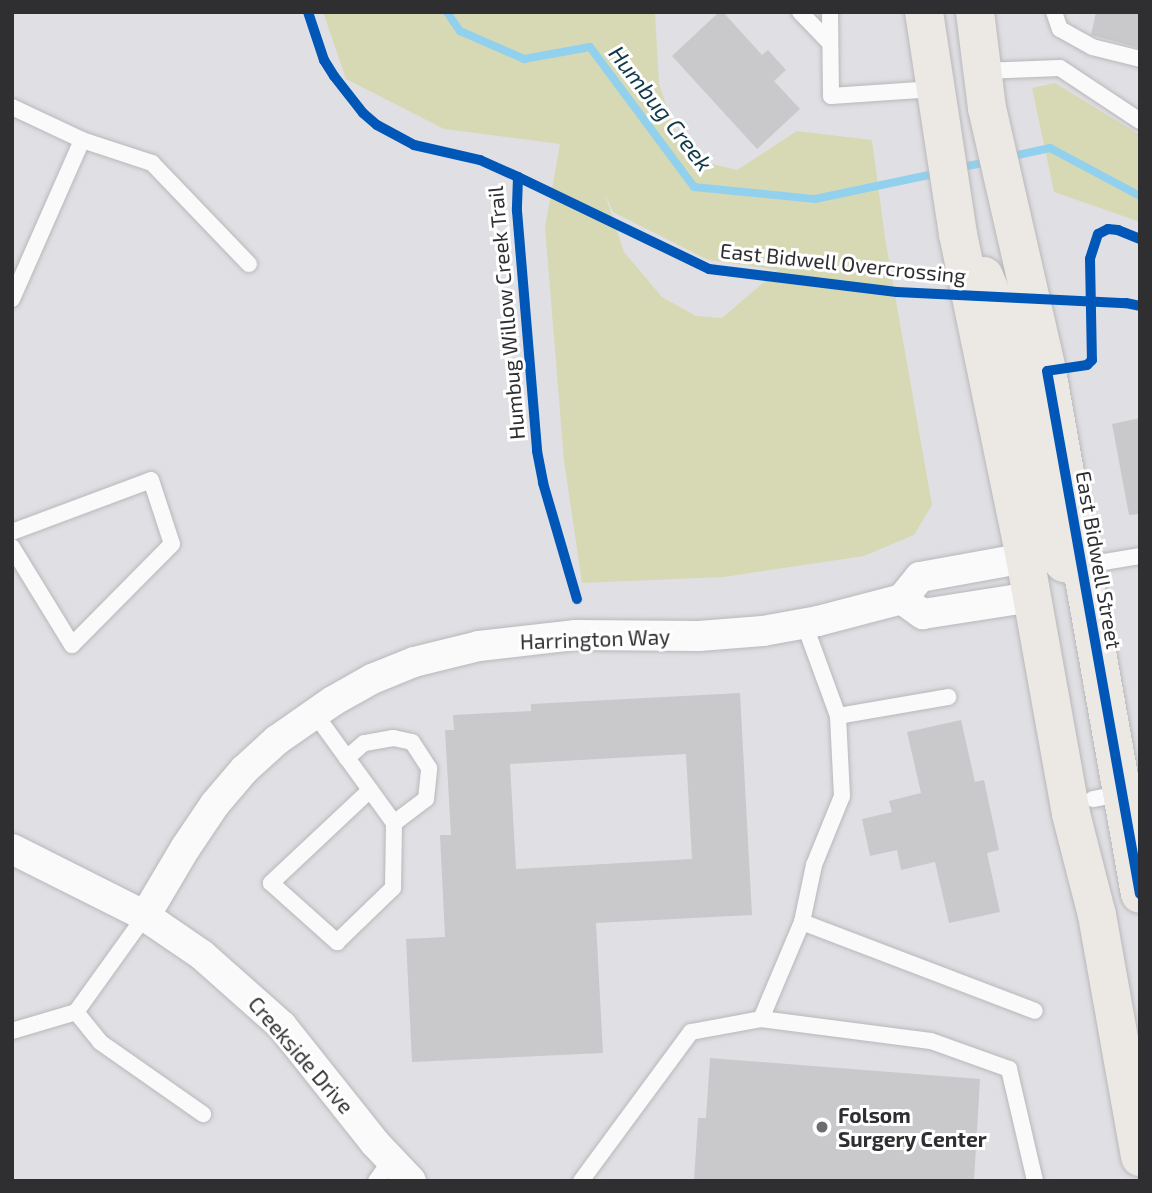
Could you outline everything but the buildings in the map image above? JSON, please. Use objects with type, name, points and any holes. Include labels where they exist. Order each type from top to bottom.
[{"type":"main road","points":[[924,12],[956,220],[1024,558],[1071,814],[1097,915],[1140,1157]]},
{"type":"main road","name":"East Bidwell Street","points":[[975,12],[985,90],[1014,233],[1047,371],[1118,794]]},
{"type":"main road","points":[[956,220],[988,285],[1013,346],[1046,525],[1055,554],[1064,563],[1080,566]]},
{"type":"main road","points":[[1024,558],[1059,615],[1118,794],[1096,815],[1138,885]]},
{"type":"street","name":"Harrington Way","points":[[145,916],[215,804],[244,770],[277,740],[315,713],[393,671],[436,656],[479,646],[576,635],[699,636],[763,631],[902,599],[920,577],[1024,558]]},
{"type":"street","points":[[902,599],[923,614],[1031,597]]},
{"type":"street","name":"Creekside Drive","points":[[12,849],[145,916],[202,955],[282,1027],[393,1174]]},
{"type":"lane","points":[[800,12],[830,43]]},
{"type":"lane","points":[[830,12],[831,96],[936,96]]},
{"type":"lane","points":[[1054,12],[1060,29],[1091,47],[1140,59]]},
{"type":"lane","points":[[985,90],[1060,68],[1140,121]]},
{"type":"lane","points":[[12,107],[82,140],[152,163],[249,264]]},
{"type":"lane","points":[[12,299],[82,140]]},
{"type":"lane","points":[[12,532],[151,480],[172,544],[72,646],[12,547]]},
{"type":"lane","points":[[1080,566],[1140,556]]},
{"type":"lane","points":[[761,1018],[802,922],[814,865],[842,796],[838,716],[804,623]]},
{"type":"lane","points":[[838,716],[948,698]]},
{"type":"lane","points":[[315,713],[394,823],[393,888],[337,942],[271,883],[370,790]]},
{"type":"lane","points":[[347,758],[364,743],[393,738],[412,742],[429,768],[426,799],[394,823]]},
{"type":"lane","points":[[13,1033],[76,1012],[145,916]]},
{"type":"lane","points":[[802,922],[1035,1011]]},
{"type":"lane","points":[[76,1012],[100,1042],[203,1114]]},
{"type":"lane","points":[[581,1181],[691,1032],[761,1018],[931,1041],[1009,1069],[1034,1181]]},
{"type":"green space","points":[[323,12],[655,12],[659,84],[684,157],[737,170],[797,131],[872,140],[885,238],[932,505],[914,535],[864,556],[724,577],[582,583],[564,461],[545,227],[560,144],[444,129],[346,79]],"holes":[[[605,194],[613,212],[708,260],[778,270],[722,318],[696,316],[662,297],[624,252]]]},
{"type":"green space","points":[[1055,83],[1140,135],[1140,222],[1054,192],[1032,88]]},
{"type":"waterway","name":"Humbug Creek","points":[[447,12],[460,31],[524,59],[590,47],[694,187],[815,199],[938,173]]},
{"type":"waterway","name":"Humbug Creek","points":[[1008,157],[1050,148],[1140,196]]},
{"type":"waterway","name":"Humbug Creek","points":[[957,168],[989,162]]},
{"type":"cycle path","name":"Humbug Willow Creek Trail","points":[[308,12],[324,60],[363,113],[377,125],[414,145],[480,160],[518,177],[517,211],[537,451],[543,483],[577,599]]},
{"type":"cycle path","name":"East Bidwell Overcrossing","points":[[518,177],[709,269],[897,292],[1126,303],[1140,306]]},
{"type":"cycle path","points":[[1140,239],[1118,230],[1108,229],[1098,234],[1090,259],[1092,360],[1087,365],[1047,371],[1140,894]]},
{"type":"place","name":"Folsom Surgery Center","points":[[822,1127]]}]
